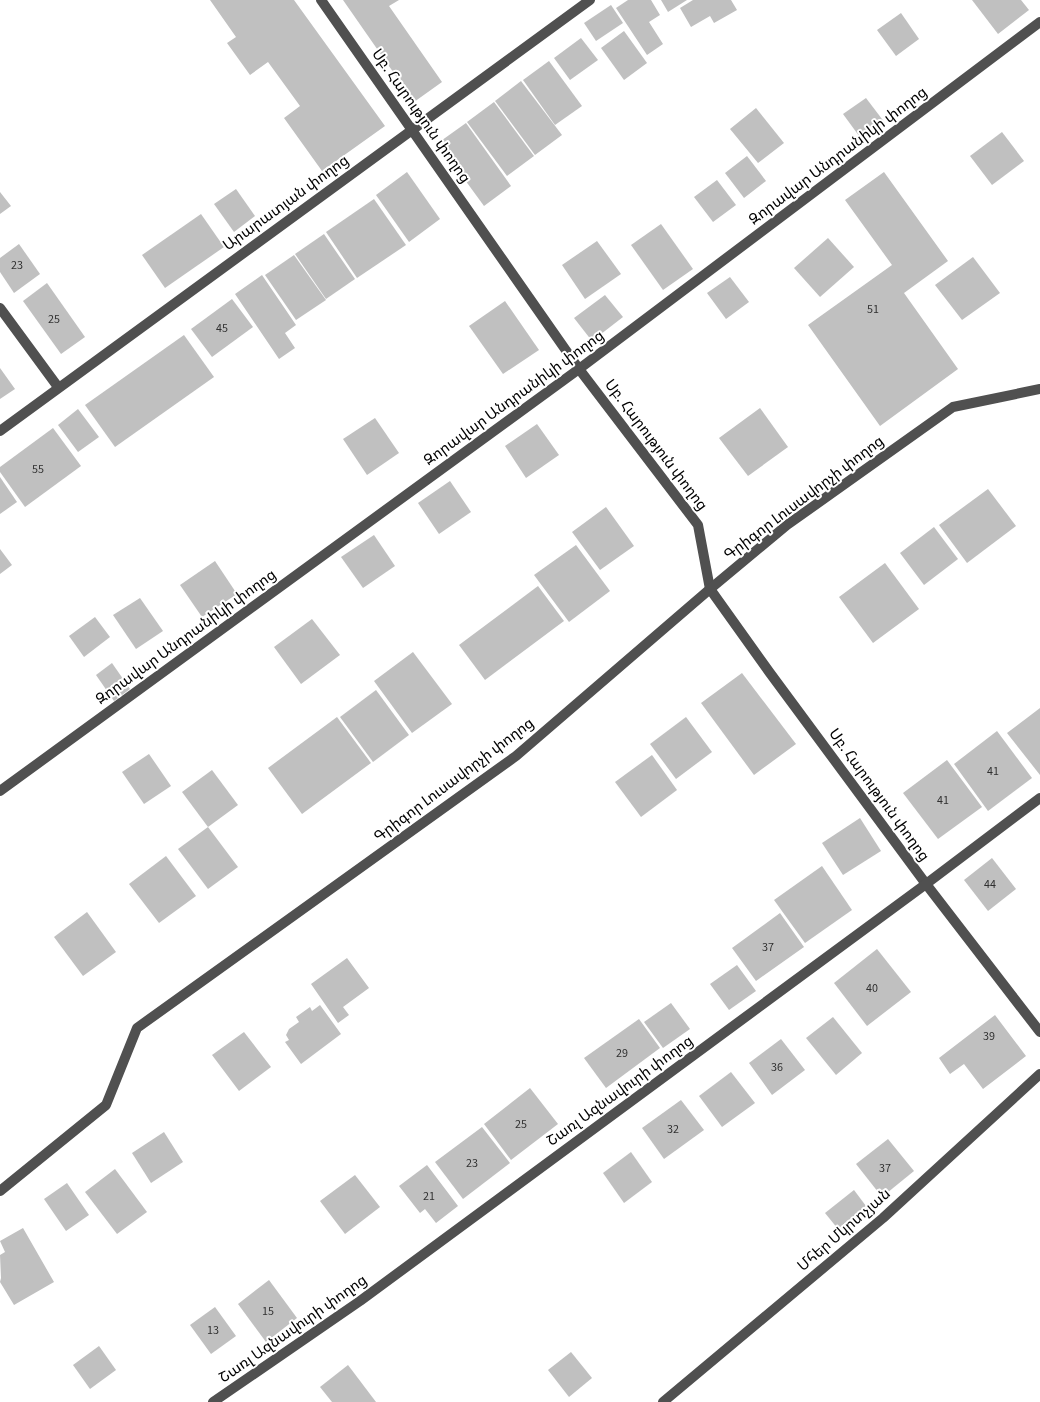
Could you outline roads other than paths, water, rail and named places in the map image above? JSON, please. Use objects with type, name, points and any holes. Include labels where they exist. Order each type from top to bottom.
[{"type":"street","name":"Սբ. Հարություն փողոց","points":[[321,0],[579,369],[698,525],[710,589],[926,884],[1040,1032]]},
{"type":"street","name":"Արարատյան փողոց","points":[[0,431],[590,0]]},
{"type":"street","name":"Զորավար Անդրանիկի փողոց","points":[[0,791],[579,369],[1040,22]]},
{"type":"street","points":[[0,308],[58,387]]},
{"type":"street","name":"Գրիգոր Լուսավորչի փողոց","points":[[0,1191],[106,1105],[137,1028],[516,756],[787,525],[953,407],[1040,389]]},
{"type":"street","name":"Շառլ Ազնավուրի փողոց","points":[[213,1402],[360,1301],[1040,798]]},
{"type":"street","name":"Մհեր Մկրտչյան","points":[[663,1402],[883,1218],[1040,1074]]}]
